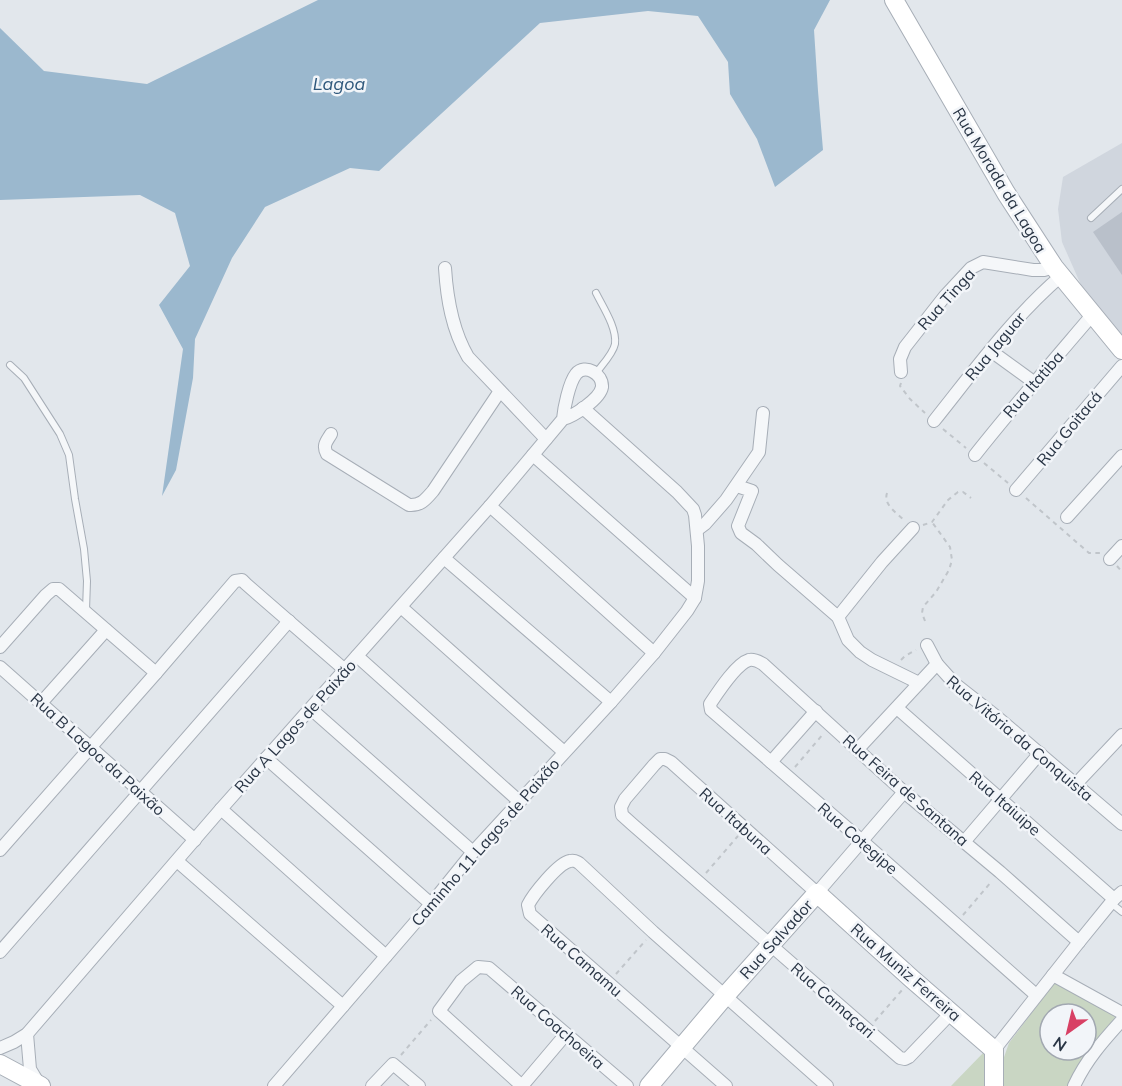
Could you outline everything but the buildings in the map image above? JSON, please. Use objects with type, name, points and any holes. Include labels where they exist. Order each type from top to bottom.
[{"type":"street","name":"Rua Morada da Lagoa","points":[[894,0],[1006,193],[1057,272],[1122,350]]},
{"type":"street","name":"Rua Tinga","points":[[901,372],[900,359],[905,347],[971,267],[983,262],[1057,272]]},
{"type":"street","points":[[445,268],[453,321],[459,343],[468,357],[546,439]]},
{"type":"street","name":"Rua Jaguar","points":[[934,421],[1057,272]]},
{"type":"street","name":"Rua Itatiba","points":[[975,455],[1093,314]]},
{"type":"street","points":[[991,351],[1035,383]]},
{"type":"street","name":"Rua Goitacá","points":[[1016,490],[1122,366]]},
{"type":"street","name":"Rua A Lagos de Paixão","points":[[0,1048],[27,1034],[221,809],[490,506],[563,419],[577,373],[584,369],[590,370],[601,381],[600,393],[572,416],[563,419]]},
{"type":"street","points":[[331,434],[324,445],[327,454],[409,505],[416,505],[425,500],[433,491],[500,391]]},
{"type":"street","points":[[583,408],[685,499],[693,509],[697,530],[698,581],[695,598]]},
{"type":"street","points":[[697,530],[705,524],[737,486],[760,449],[763,413]]},
{"type":"street","points":[[533,455],[695,598]]},
{"type":"street","points":[[1066,517],[1122,456]]},
{"type":"street","points":[[737,486],[752,491],[738,526],[739,531],[838,617],[848,640],[866,657],[920,683]]},
{"type":"street","points":[[490,506],[654,653]]},
{"type":"street","points":[[838,617],[913,528]]},
{"type":"street","points":[[1110,559],[1122,546]]},
{"type":"street","points":[[444,558],[611,702]]},
{"type":"street","points":[[0,850],[235,581],[242,580],[345,670]]},
{"type":"street","points":[[0,647],[46,595],[55,589],[60,589],[156,673]]},
{"type":"street","name":"Caminho 11 Lagos de Paixão","points":[[274,1086],[473,852],[654,653],[695,598]]},
{"type":"street","points":[[401,607],[564,752]]},
{"type":"street","points":[[0,952],[289,621]]},
{"type":"street","points":[[41,703],[106,630]]},
{"type":"street","name":"Rua Vitória da Conquista","points":[[927,645],[937,664],[955,684],[1121,822]]},
{"type":"street","points":[[357,656],[520,802]]},
{"type":"street","name":"Rua Feira de Santana","points":[[731,676],[747,660],[763,664],[904,792],[1079,942]]},
{"type":"street","points":[[858,749],[937,664]]},
{"type":"street","name":"Rua B Lagoa da Paixão","points":[[0,667],[195,840]]},
{"type":"street","name":"Rua Cotegipe","points":[[731,676],[710,704],[710,708],[1036,995]]},
{"type":"street","name":"Rua Itaiuipe","points":[[897,708],[1116,898]]},
{"type":"street","points":[[311,709],[473,852]]},
{"type":"street","points":[[771,762],[816,711]]},
{"type":"street","points":[[1075,785],[1122,735]]},
{"type":"street","points":[[964,842],[1040,753]]},
{"type":"street","points":[[266,759],[431,904]]},
{"type":"street","name":"Rua Itabuna","points":[[654,765],[660,759],[671,762],[817,894]]},
{"type":"street","name":"Rua Camaçari","points":[[654,765],[625,799],[621,807],[622,815],[898,1056],[907,1058],[951,1012]]},
{"type":"street","name":"Rua Salvador","points":[[649,1086],[904,792]]},
{"type":"street","points":[[221,809],[386,956]]},
{"type":"street","name":"Rua Camamu","points":[[726,1086],[530,914],[529,903],[557,870],[567,862],[572,860],[579,863],[653,932],[827,1086]]},
{"type":"street","points":[[177,861],[343,1006]]},
{"type":"street","name":"Rua Muniz Ferreira","points":[[817,894],[994,1050]]},
{"type":"street","points":[[994,1086],[994,1050],[1116,898]]},
{"type":"street","name":"Rua Coachoeira","points":[[439,1011],[472,970],[478,967],[489,968],[627,1086]]},
{"type":"street","points":[[1053,975],[1122,1013]]},
{"type":"street","points":[[439,1011],[522,1086],[566,1034]]},
{"type":"street","points":[[1074,1086],[1087,1062],[1122,1020]]},
{"type":"street","points":[[27,1034],[30,1069],[40,1085]]},
{"type":"street","points":[[0,1064],[40,1085]]},
{"type":"street","points":[[372,1086],[393,1064],[419,1086]]},
{"type":"lane","points":[[1091,218],[1122,189]]},
{"type":"lane","points":[[596,293],[606,311],[614,333],[615,345],[596,374]]},
{"type":"lane","points":[[10,365],[24,378],[60,434],[69,455],[84,549],[87,581],[86,614]]},
{"type":"lane","points":[[1116,898],[1122,912]]},
{"type":"path","points":[[901,372],[900,386],[910,399],[934,421],[1089,553],[1102,553],[1110,559]]},
{"type":"path","points":[[887,493],[887,503],[913,528],[932,522],[948,500],[958,492],[963,492],[971,498]]},
{"type":"path","points":[[925,621],[923,608],[936,592],[952,560],[950,547],[932,522]]},
{"type":"path","points":[[892,669],[905,656],[927,645]]},
{"type":"path","points":[[787,776],[832,725]]},
{"type":"path","points":[[698,882],[744,828]]},
{"type":"path","points":[[955,924],[1000,872]]},
{"type":"path","points":[[608,983],[653,932]]},
{"type":"path","points":[[867,1030],[912,979]]},
{"type":"path","points":[[393,1064],[439,1011]]},
{"type":"shaded area","points":[[1122,143],[1122,336],[1081,285],[1062,242],[1058,209],[1063,177]]},
{"type":"green space","points":[[1055,982],[1091,1002],[1040,1002]]},
{"type":"green space","points":[[1038,1005],[1038,1062],[1083,1062],[1072,1086],[1002,1086],[1003,1060],[1009,1043]]},
{"type":"green space","points":[[1098,1006],[1116,1016],[1098,1040]]},
{"type":"green space","points":[[985,1051],[987,1086],[951,1086]]},
{"type":"water","name":"Lagoa","points":[[318,0],[830,0],[814,30],[823,150],[775,187],[757,139],[730,94],[728,62],[698,16],[648,11],[540,23],[379,171],[350,168],[265,207],[232,258],[195,339],[193,378],[176,470],[162,496],[183,349],[159,305],[190,266],[175,213],[140,195],[0,200],[0,28],[44,71],[147,84]]}]
